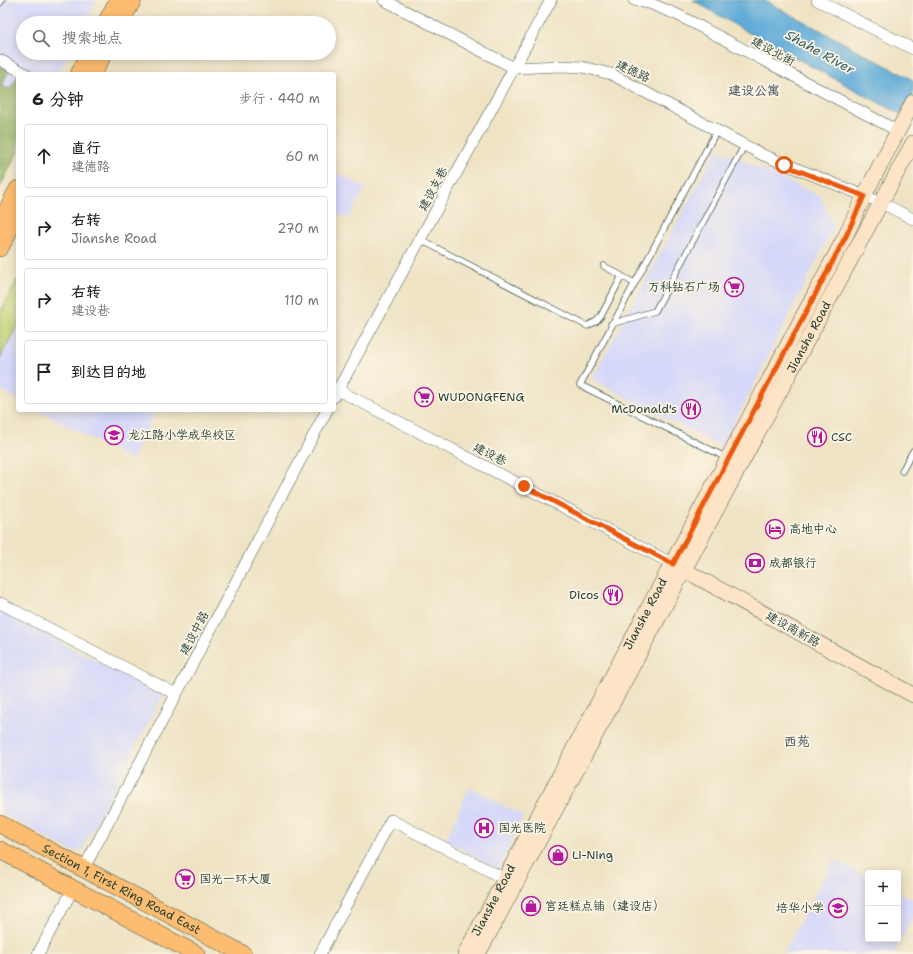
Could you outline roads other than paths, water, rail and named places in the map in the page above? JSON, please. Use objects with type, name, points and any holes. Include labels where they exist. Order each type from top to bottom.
[{"type":"main road","points":[[110,16],[118,0]]},
{"type":"main road","points":[[124,16],[133,0]]},
{"type":"main road","points":[[79,72],[86,60]]},
{"type":"main road","points":[[94,72],[100,60]]},
{"type":"main road","points":[[0,248],[12,217],[16,198]]},
{"type":"main road","name":"Section 1, First Ring Road East","points":[[0,824],[243,954]]},
{"type":"main road","name":"Section 1, First Ring Road East","points":[[0,850],[196,954]]},
{"type":"street","points":[[384,0],[514,68]]},
{"type":"street","name":"建设支巷","points":[[336,389],[420,240],[551,0]]},
{"type":"street","name":"建设北街","points":[[634,0],[649,3],[678,15],[900,126]]},
{"type":"street","points":[[817,0],[913,48]]},
{"type":"street","points":[[0,60],[22,72]]},
{"type":"street","name":"建德路","points":[[514,68],[561,66],[582,67],[611,74],[717,130],[744,146],[784,165],[882,203],[913,219]]},
{"type":"street","name":"Jianshe Road","points":[[478,954],[679,567],[728,459],[846,236],[864,196],[913,102]]},
{"type":"street","name":"Jianshe Road","points":[[465,954],[505,879],[882,203],[913,143]]},
{"type":"street","name":"建设巷","points":[[336,392],[524,486],[679,567]]},
{"type":"street","name":"建设中路","points":[[84,868],[326,412]]},
{"type":"street","name":"建设南新路","points":[[679,567],[913,695]]},
{"type":"street","points":[[0,603],[176,694]]},
{"type":"street","points":[[320,954],[391,820],[505,879]]},
{"type":"street","points":[[38,954],[73,889]]},
{"type":"lane","points":[[717,130],[580,385],[728,459]]},
{"type":"lane","points":[[612,324],[655,311],[744,146]]},
{"type":"lane","points":[[420,240],[587,326],[597,322],[622,276]]},
{"type":"lane","points":[[604,266],[634,283]]},
{"type":"lane","points":[[902,471],[913,452]]},
{"type":"water","name":"Shahe River","points":[[693,0],[764,0],[913,80],[913,121],[740,28]]},
{"type":"place","name":"万科钻石广场","points":[[734,287]]},
{"type":"place","name":"WUDONGFENG","points":[[424,397]]},
{"type":"place","name":"McDonald's","points":[[691,409]]},
{"type":"place","name":"龙江路小学成华校区","points":[[114,435]]},
{"type":"place","name":"CSC","points":[[817,437]]},
{"type":"place","name":"高地中心","points":[[775,529]]},
{"type":"place","name":"成都银行","points":[[755,563]]},
{"type":"place","name":"Dicos","points":[[613,595]]},
{"type":"place","name":"国光医院","points":[[484,828]]},
{"type":"place","name":"Li-Ning","points":[[558,855]]},
{"type":"place","name":"国光一环大厦","points":[[185,879]]},
{"type":"place","name":"宫廷糕点铺（建设店）","points":[[531,906]]},
{"type":"place","name":"培华小学","points":[[838,908]]},
{"type":"district","name":"建设公寓","points":[[754,90]]},
{"type":"district","name":"西苑","points":[[797,741]]}]
